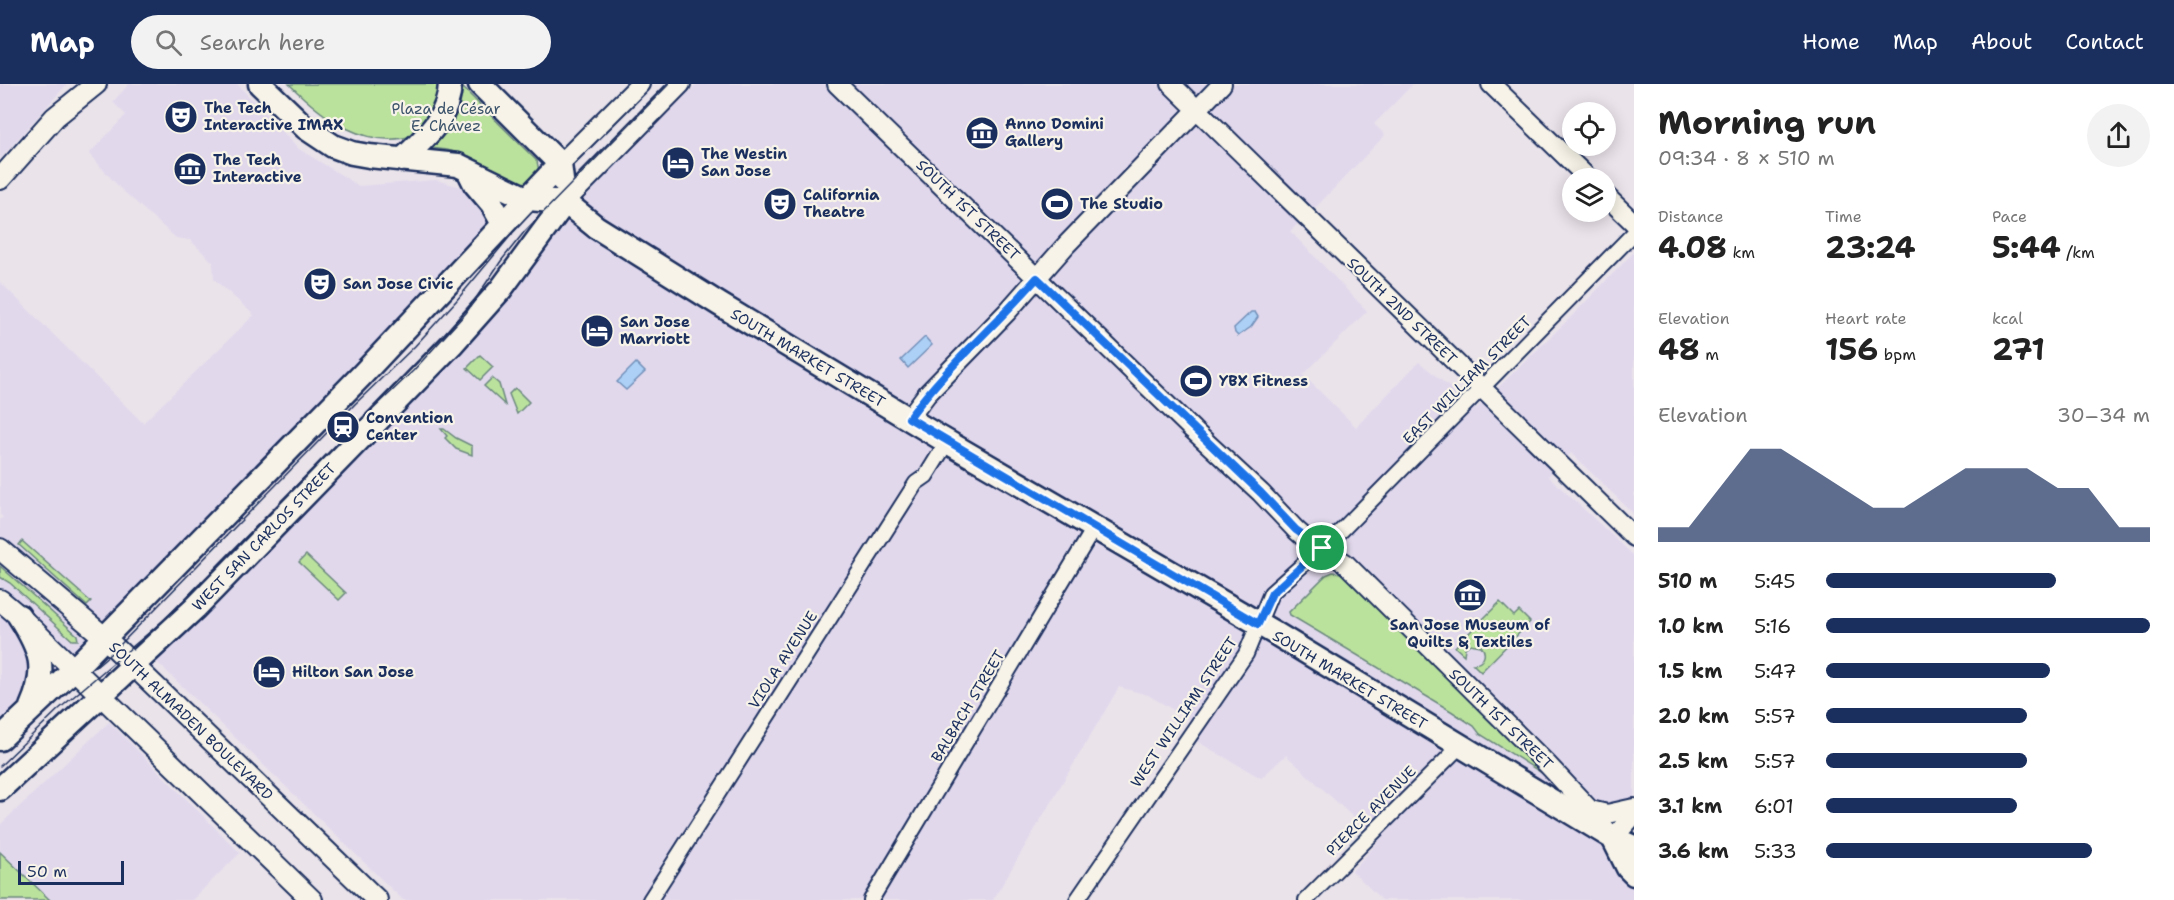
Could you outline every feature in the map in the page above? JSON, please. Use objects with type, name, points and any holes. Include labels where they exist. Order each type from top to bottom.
[{"type":"main road","points":[[0,179],[55,117],[96,84]]},
{"type":"main road","points":[[260,84],[306,128],[333,146],[352,153],[402,160],[449,162],[468,167],[528,199],[566,202],[560,165],[480,84]]},
{"type":"main road","points":[[402,160],[422,142],[442,116],[449,97],[450,84]]},
{"type":"main road","points":[[0,739],[74,669],[417,319],[466,262],[560,165]]},
{"type":"main road","points":[[468,167],[475,184],[492,204],[503,224]]},
{"type":"main road","name":"SOUTH MARKET STREET","points":[[566,202],[596,226],[719,304],[1613,838]]},
{"type":"main road","name":"WEST SAN CARLOS STREET","points":[[0,789],[195,608],[459,337],[501,290],[566,202]]},
{"type":"main road","name":"SOUTH ALMADEN BOULEVARD","points":[[0,549],[104,637],[376,900]]},
{"type":"main road","points":[[0,600],[312,900]]},
{"type":"main road","points":[[19,616],[36,642],[41,670],[40,683],[29,711]]},
{"type":"main road","name":"SOUTH 1ST STREET","points":[[1613,838],[1634,846]]},
{"type":"main road","name":"SOUTH 1ST STREET","points":[[1613,838],[1628,868],[1634,874]]},
{"type":"street","points":[[560,165],[640,84]]},
{"type":"street","name":"WEST SAN CARLOS STREET","points":[[566,202],[681,84]]},
{"type":"street","name":"SOUTH 1ST STREET","points":[[837,84],[1261,493],[1296,530],[1345,563],[1547,764],[1613,838]]},
{"type":"street","name":"SOUTH 2ND STREET","points":[[1171,84],[1634,537]]},
{"type":"street","points":[[909,418],[927,394],[999,320],[1073,237],[1222,84]]},
{"type":"street","points":[[1491,84],[1578,168]]},
{"type":"street","points":[[1616,206],[1634,223]]},
{"type":"street","name":"EAST WILLIAM STREET","points":[[1322,548],[1634,233]]},
{"type":"street","name":"VIOLA AVENUE","points":[[650,900],[916,483],[926,476],[947,442]]},
{"type":"street","name":"BALBACH STREET","points":[[871,900],[1094,528]]},
{"type":"street","name":"WEST WILLIAM STREET","points":[[1077,900],[1245,654],[1272,593],[1322,548]]},
{"type":"street","name":"PIERCE AVENUE","points":[[1306,900],[1459,747]]},
{"type":"street","points":[[1539,794],[1607,814],[1634,808]]},
{"type":"street","points":[[1613,838],[1634,815]]},
{"type":"shaded area","points":[[0,84],[67,84],[0,159]]},
{"type":"shaded area","points":[[129,84],[237,84],[299,149],[359,186],[436,180],[461,187],[479,200],[488,213],[487,228],[105,628],[0,730],[0,520],[3,517],[0,515],[0,282],[143,423],[254,315],[214,279],[213,262],[190,240],[176,238],[121,189],[89,154],[126,115],[113,102]]},
{"type":"shaded area","points":[[697,84],[1413,84],[1374,124],[1385,135],[1290,231],[1367,311],[1303,375],[1356,427],[1419,362],[1476,409],[1634,252],[1634,514],[1571,453],[1548,476],[1634,556],[1634,900],[1382,900],[1352,871],[1379,841],[1286,755],[1261,778],[1193,739],[1201,726],[1148,695],[1119,687],[993,900],[403,900],[152,657],[562,216]]},
{"type":"shaded area","points":[[109,722],[240,853],[192,900],[50,900],[0,852],[0,825]]},
{"type":"green space","name":"Plaza de César E. Chávez","points":[[289,84],[455,84],[461,86],[537,161],[539,171],[529,182],[521,183],[469,156],[431,148],[416,135],[398,139],[380,139],[363,135],[346,128],[316,109]]},
{"type":"green space","points":[[480,355],[493,367],[480,380],[467,368]]},
{"type":"green space","points":[[492,378],[499,384],[505,405],[484,386]]},
{"type":"green space","points":[[515,388],[529,402],[517,414],[509,394]]},
{"type":"green space","points":[[441,429],[472,446],[472,455],[456,449],[445,438],[447,436]]},
{"type":"green space","points":[[22,541],[91,602],[87,606],[19,545]]},
{"type":"green space","points":[[306,555],[346,593],[339,600],[299,562]]},
{"type":"green space","points":[[0,566],[77,635],[78,640],[72,640],[10,583],[0,577]]},
{"type":"green space","points":[[1333,572],[1342,573],[1553,780],[1480,734],[1474,726],[1451,711],[1290,615],[1289,612],[1326,575]]},
{"type":"green space","points":[[1500,602],[1514,616],[1519,611],[1530,622],[1481,672],[1473,664],[1477,664],[1483,658],[1484,652],[1481,646],[1470,644],[1465,648],[1464,655],[1455,647]]},
{"type":"green space","points":[[0,852],[50,900],[0,900]]},
{"type":"water","points":[[1251,312],[1255,312],[1258,317],[1251,327],[1238,336],[1234,328]]},
{"type":"water","points":[[925,337],[932,345],[908,368],[901,360]]},
{"type":"water","points":[[636,363],[645,372],[626,390],[617,382]]},
{"type":"tram line","points":[[0,766],[59,709],[165,619],[343,438],[413,371],[466,313],[501,261],[525,231],[669,84]]},
{"type":"tram line","points":[[96,666],[116,649],[355,404],[415,346],[512,234]]},
{"type":"place","name":"The Tech Interactive IMAX","points":[[181,117]]},
{"type":"place","name":"Anno Domini Gallery","points":[[982,133]]},
{"type":"place","name":"The Westin San Jose","points":[[678,163]]},
{"type":"place","name":"The Tech Interactive","points":[[190,169]]},
{"type":"place","name":"California Theatre","points":[[780,204]]},
{"type":"place","name":"The Studio","points":[[1057,204]]},
{"type":"place","name":"San Jose Civic","points":[[320,284]]},
{"type":"place","name":"San Jose Marriott","points":[[597,331]]},
{"type":"place","name":"YBX Fitness","points":[[1196,381]]},
{"type":"place","name":"Convention Center","points":[[343,427]]},
{"type":"place","name":"San Jose Museum of Quilts & Textiles","points":[[1470,595]]},
{"type":"place","name":"Hilton San Jose","points":[[269,672]]},
{"type":"route","points":[[1037,278],[1261,493],[1296,530],[1322,548],[1272,593],[1258,624],[909,418],[927,394],[1037,278]]}]
